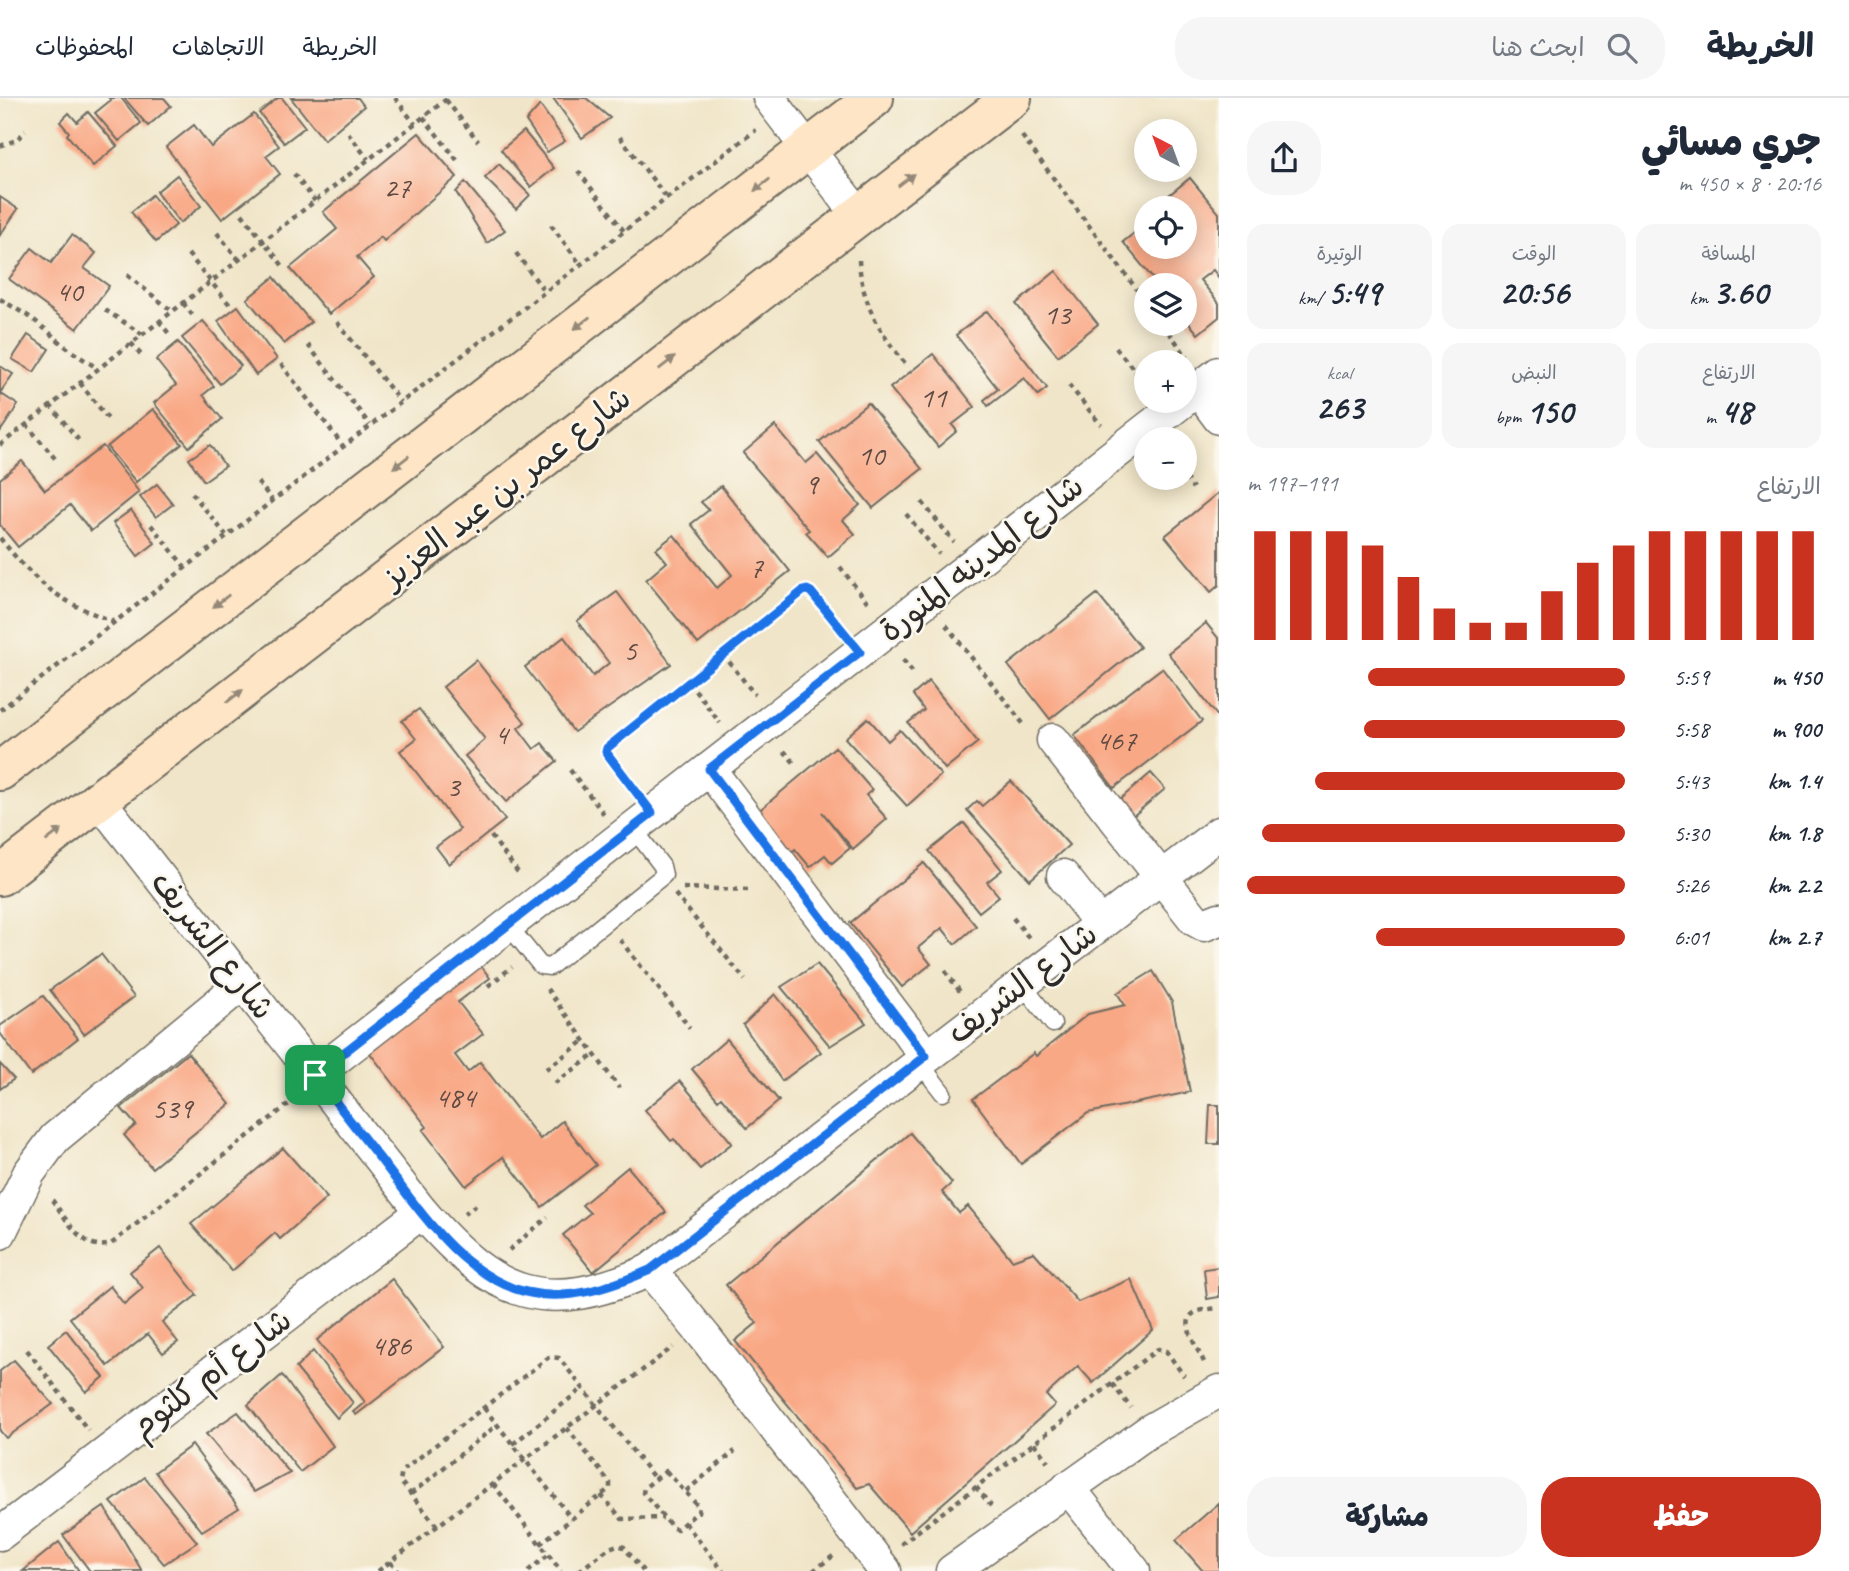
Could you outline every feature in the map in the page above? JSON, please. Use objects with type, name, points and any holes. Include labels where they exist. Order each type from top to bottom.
[{"type":"street","points":[[0,771],[874,98]]},
{"type":"street","name":"شارع عمر بن عبد العزيز","points":[[0,876],[1006,102]]},
{"type":"street","points":[[774,105],[859,216]]},
{"type":"street","points":[[1198,389],[1219,418]]},
{"type":"street","name":"شارع المدينه المنورة","points":[[317,1078],[508,925],[1198,389]]},
{"type":"street","points":[[0,740],[37,742]]},
{"type":"street","points":[[1053,740],[1199,923],[1209,925],[1219,919]]},
{"type":"street","points":[[709,769],[922,1059]]},
{"type":"street","name":"شارع الشريف","points":[[99,800],[453,1248],[483,1271],[525,1292],[558,1295],[591,1292],[624,1282],[650,1270],[1219,833]]},
{"type":"street","points":[[1063,876],[1100,923]]},
{"type":"street","points":[[0,1233],[29,1173],[55,1138],[243,983]]},
{"type":"street","name":"شارع أم كلثوم","points":[[0,1534],[422,1212]]},
{"type":"street","points":[[650,1270],[882,1566]]},
{"type":"street","points":[[952,1571],[1149,1431],[1213,1394]]},
{"type":"street","points":[[1068,1487],[1134,1571]]},
{"type":"lane","points":[[508,925],[541,966],[546,968],[607,922],[664,875],[664,868],[636,826]]},
{"type":"lane","points":[[1021,984],[1053,1024]]},
{"type":"lane","points":[[922,1059],[943,1093]]},
{"type":"path","points":[[395,98],[415,124]]},
{"type":"path","points":[[0,445],[447,99],[478,141]]},
{"type":"path","points":[[1006,102],[1134,285]]},
{"type":"path","points":[[0,710],[667,198],[774,105]]},
{"type":"path","points":[[423,117],[457,160]]},
{"type":"path","points":[[0,146],[16,140],[26,131]]},
{"type":"path","points":[[348,133],[368,159]]},
{"type":"path","points":[[620,138],[667,198]]},
{"type":"path","points":[[578,171],[624,231]]},
{"type":"path","points":[[294,174],[315,201]]},
{"type":"path","points":[[242,214],[283,265]]},
{"type":"path","points":[[859,216],[859,265],[865,296],[884,338],[905,363]]},
{"type":"path","points":[[551,225],[581,265]]},
{"type":"path","points":[[217,233],[239,260]]},
{"type":"path","points":[[516,253],[545,292]]},
{"type":"path","points":[[188,254],[230,305]]},
{"type":"path","points":[[127,275],[173,311]]},
{"type":"path","points":[[0,299],[33,319],[71,351],[97,368]]},
{"type":"path","points":[[183,303],[194,317]]},
{"type":"path","points":[[106,310],[142,334]]},
{"type":"path","points":[[159,321],[170,335]]},
{"type":"path","points":[[337,322],[401,402]]},
{"type":"path","points":[[1169,336],[1198,389]]},
{"type":"path","points":[[131,343],[143,357]]},
{"type":"path","points":[[308,345],[370,425]]},
{"type":"path","points":[[1116,348],[1134,370]]},
{"type":"path","points":[[281,364],[343,446]]},
{"type":"path","points":[[80,383],[110,421]]},
{"type":"path","points":[[1069,385],[1121,450]]},
{"type":"path","points":[[50,405],[81,443]]},
{"type":"path","points":[[26,424],[58,462]]},
{"type":"path","points":[[258,482],[272,500]]},
{"type":"path","points":[[192,493],[226,536]]},
{"type":"path","points":[[922,502],[964,571]]},
{"type":"path","points":[[906,514],[964,571]]},
{"type":"path","points":[[151,525],[185,567]]},
{"type":"path","points":[[0,538],[26,571],[41,583],[74,605],[113,621]]},
{"type":"path","points":[[840,566],[889,629]]},
{"type":"path","points":[[636,826],[606,752],[607,748],[805,590],[811,592],[860,652]]},
{"type":"path","points":[[926,600],[1024,724],[1032,731],[1053,740]]},
{"type":"path","points":[[723,654],[774,718]]},
{"type":"path","points":[[689,682],[737,747]]},
{"type":"path","points":[[570,770],[636,826]]},
{"type":"path","points":[[491,836],[539,901]]},
{"type":"path","points":[[745,980],[671,888],[752,890]]},
{"type":"path","points":[[607,922],[690,1028]]},
{"type":"path","points":[[488,986],[530,953]]},
{"type":"path","points":[[546,968],[549,994],[619,1088]]},
{"type":"path","points":[[546,1069],[584,1041]]},
{"type":"path","points":[[555,1083],[594,1055]]},
{"type":"path","points":[[29,1173],[85,1241],[97,1247],[111,1244],[317,1078]]},
{"type":"path","points":[[483,1271],[548,1217]]},
{"type":"path","points":[[1213,1394],[1188,1324],[1196,1312],[1219,1308]]},
{"type":"path","points":[[378,1571],[676,1345]]},
{"type":"path","points":[[882,1566],[1158,1349],[1166,1351],[1213,1394]]},
{"type":"path","points":[[27,1350],[106,1453]]},
{"type":"path","points":[[437,1526],[400,1481],[402,1471],[552,1356],[559,1358],[655,1479]]},
{"type":"path","points":[[513,1444],[583,1388]]},
{"type":"path","points":[[484,1408],[572,1518]]},
{"type":"path","points":[[411,1494],[497,1425]]},
{"type":"path","points":[[540,1544],[609,1489],[610,1483],[567,1428]]},
{"type":"path","points":[[686,1491],[735,1451]]},
{"type":"path","points":[[663,1472],[668,1472],[699,1509],[685,1523],[674,1529],[643,1493],[644,1488],[655,1479],[663,1472]]},
{"type":"path","points":[[493,1484],[561,1571]]},
{"type":"path","points":[[601,1495],[622,1518],[664,1518]]},
{"type":"path","points":[[685,1523],[723,1571]]},
{"type":"path","points":[[579,1571],[609,1548],[618,1545],[624,1547],[643,1571]]},
{"type":"path","points":[[528,1571],[548,1555]]},
{"type":"path","points":[[390,1562],[398,1571]]},
{"type":"building","points":[[109,98],[121,98],[141,123],[119,141],[95,113],[111,100]]},
{"type":"building","points":[[124,98],[164,98],[171,106],[148,126]]},
{"type":"building","points":[[278,98],[282,98],[305,127],[284,143],[259,113]]},
{"type":"building","points":[[291,98],[358,98],[364,106],[324,140]]},
{"type":"building","points":[[553,98],[586,98],[610,118],[582,138]]},
{"type":"building","points":[[540,105],[565,141],[547,152],[526,121]]},
{"type":"building","points":[[88,112],[117,146],[93,166],[67,135],[69,132],[60,122],[69,113],[77,122]]},
{"type":"building","points":[[254,114],[279,146],[266,156],[280,174],[222,219],[166,147],[194,125],[211,147]]},
{"type":"building","points":[[524,131],[554,168],[531,187],[501,150]]},
{"type":"building","points":[[419,133],[457,177],[384,241],[381,237],[357,257],[374,277],[329,314],[290,268],[337,229],[323,212]]},
{"type":"building","points":[[499,164],[530,195],[516,209],[485,178]]},
{"type":"building","points":[[177,175],[201,206],[180,223],[156,192]]},
{"type":"building","points":[[465,182],[505,230],[487,243],[456,192]]},
{"type":"building","points":[[1185,182],[1193,182],[1219,213],[1219,278],[1213,270],[1200,280],[1219,303],[1219,317],[1198,334],[1197,273],[1148,273],[1137,259],[1197,259],[1197,196],[1168,196]]},
{"type":"building","points":[[152,195],[176,225],[156,242],[131,212]]},
{"type":"building","points":[[0,197],[18,209],[0,235]]},
{"type":"building","points":[[1134,233],[1134,256],[1123,242]]},
{"type":"building","points":[[72,235],[96,253],[84,268],[109,286],[77,329],[9,279],[32,248],[51,263]]},
{"type":"building","points":[[1056,271],[1098,324],[1058,356],[1016,304]]},
{"type":"building","points":[[274,277],[311,322],[284,344],[247,299]]},
{"type":"building","points":[[238,306],[277,359],[256,375],[218,321]]},
{"type":"building","points":[[987,311],[1047,388],[1038,395],[1024,378],[988,406],[984,400],[998,389],[956,335]]},
{"type":"building","points":[[203,321],[241,366],[220,384],[182,338]]},
{"type":"building","points":[[28,335],[49,349],[34,372],[12,359]]},
{"type":"building","points":[[178,342],[214,386],[203,395],[222,419],[189,447],[154,403],[176,385],[156,360]]},
{"type":"building","points":[[933,354],[975,407],[952,425],[957,431],[938,447],[890,388]]},
{"type":"building","points":[[0,366],[13,374],[0,393]]},
{"type":"building","points":[[0,393],[18,405],[0,432]]},
{"type":"building","points":[[868,403],[922,469],[873,508],[819,442]]},
{"type":"building","points":[[153,409],[182,444],[136,482],[107,447]]},
{"type":"building","points":[[775,426],[806,463],[817,454],[860,505],[843,520],[855,534],[828,557],[806,532],[809,530],[743,453]]},
{"type":"building","points":[[210,445],[225,466],[204,481],[189,459]]},
{"type":"building","points":[[103,446],[139,492],[91,531],[70,505],[18,547],[0,525],[0,479],[22,461],[45,490]]},
{"type":"building","points":[[157,484],[173,504],[156,517],[140,497]]},
{"type":"building","points":[[721,486],[790,571],[698,644],[646,580],[667,562],[656,549],[674,535],[717,588],[732,575],[691,524],[709,510],[701,502]]},
{"type":"building","points":[[1219,492],[1219,585],[1211,592],[1165,536]]},
{"type":"building","points":[[131,510],[155,543],[138,556],[113,523]]},
{"type":"building","points":[[617,592],[671,664],[574,732],[525,667],[564,637],[593,676],[609,663],[577,621]]},
{"type":"building","points":[[1097,594],[1140,647],[1050,719],[1008,665]]},
{"type":"building","points":[[1206,623],[1219,639],[1219,718],[1168,653]]},
{"type":"building","points":[[476,660],[525,722],[518,728],[534,749],[542,743],[557,761],[506,802],[465,756],[485,739],[443,687]]},
{"type":"building","points":[[1162,668],[1202,721],[1114,788],[1074,735]]},
{"type":"building","points":[[929,681],[978,742],[945,769],[908,723],[924,710],[913,695]]},
{"type":"building","points":[[419,709],[505,820],[449,864],[436,847],[460,829],[400,751],[416,739],[402,721]]},
{"type":"building","points":[[868,718],[888,741],[900,730],[941,775],[907,806],[845,738]]},
{"type":"building","points":[[835,747],[872,790],[866,795],[887,819],[853,849],[822,812],[850,848],[832,863],[825,855],[810,867],[795,849],[791,853],[756,813]]},
{"type":"building","points":[[1151,773],[1165,789],[1133,816],[1119,800]]},
{"type":"building","points":[[1011,781],[1069,845],[1030,880],[967,810],[977,801],[982,806]]},
{"type":"building","points":[[964,823],[1002,870],[987,882],[999,896],[979,912],[929,851]]},
{"type":"building","points":[[924,863],[976,926],[955,944],[942,928],[918,948],[931,964],[902,987],[850,923]]},
{"type":"building","points":[[101,954],[134,997],[84,1034],[50,990]]},
{"type":"building","points":[[478,962],[490,978],[458,1002],[483,1034],[455,1055],[468,1072],[480,1062],[540,1139],[562,1121],[596,1165],[542,1207],[503,1157],[466,1186],[423,1130],[427,1127],[366,1048]]},
{"type":"building","points":[[817,964],[866,1023],[830,1046],[781,987]]},
{"type":"building","points":[[1153,971],[1172,1002],[1190,1092],[1088,1113],[1021,1164],[973,1099],[1034,1053],[1036,1056],[1088,1014],[1125,1005],[1117,993]]},
{"type":"building","points":[[775,994],[821,1052],[782,1081],[743,1025]]},
{"type":"building","points":[[43,996],[78,1038],[31,1075],[0,1033],[0,1026]]},
{"type":"building","points":[[727,1039],[779,1101],[747,1128],[721,1097],[718,1100],[692,1069]]},
{"type":"building","points":[[188,1053],[230,1104],[152,1168],[124,1135],[136,1125],[121,1108]]},
{"type":"building","points":[[0,1064],[14,1079],[0,1089]]},
{"type":"building","points":[[680,1081],[732,1143],[700,1169],[674,1139],[671,1141],[645,1110]]},
{"type":"building","points":[[1210,1105],[1219,1105],[1219,1144],[1208,1144]]},
{"type":"building","points":[[910,1133],[952,1183],[942,1192],[959,1213],[968,1206],[1012,1260],[1034,1252],[1078,1302],[1131,1279],[1153,1330],[1093,1383],[1078,1366],[1046,1395],[1055,1405],[910,1532],[869,1484],[857,1488],[735,1341],[757,1323],[726,1285]]},
{"type":"building","points":[[283,1148],[327,1198],[280,1239],[275,1233],[232,1271],[191,1224]]},
{"type":"building","points":[[628,1167],[666,1212],[593,1272],[563,1235],[590,1213],[582,1205]]},
{"type":"building","points":[[160,1248],[197,1295],[162,1322],[178,1342],[163,1353],[148,1334],[108,1366],[70,1318],[110,1286],[124,1304],[143,1288],[130,1272]]},
{"type":"building","points":[[1219,1267],[1219,1297],[1207,1299],[1204,1269]]},
{"type":"building","points":[[392,1279],[444,1347],[356,1415],[353,1412],[365,1402],[317,1340]]},
{"type":"building","points":[[66,1330],[104,1377],[86,1392],[48,1345]]},
{"type":"building","points":[[313,1351],[353,1403],[337,1418],[296,1368]]},
{"type":"building","points":[[14,1360],[53,1404],[6,1438],[0,1431],[0,1371]]},
{"type":"building","points":[[282,1375],[333,1446],[300,1472],[248,1405]]},
{"type":"building","points":[[238,1412],[290,1473],[254,1492],[206,1434]]},
{"type":"building","points":[[192,1445],[239,1508],[202,1531],[155,1472]]},
{"type":"building","points":[[145,1477],[197,1542],[164,1564],[111,1502]]},
{"type":"building","points":[[1219,1503],[1219,1571],[1203,1571],[1176,1540]]},
{"type":"building","points":[[104,1507],[142,1571],[90,1571],[63,1535]]},
{"type":"building","points":[[59,1542],[79,1571],[23,1571]]},
{"type":"route","points":[[803,591],[811,592],[860,652],[709,769],[926,1056],[650,1270],[624,1282],[591,1292],[558,1295],[525,1292],[503,1283],[453,1248],[315,1075],[652,813],[606,752],[607,748],[803,591]]}]
